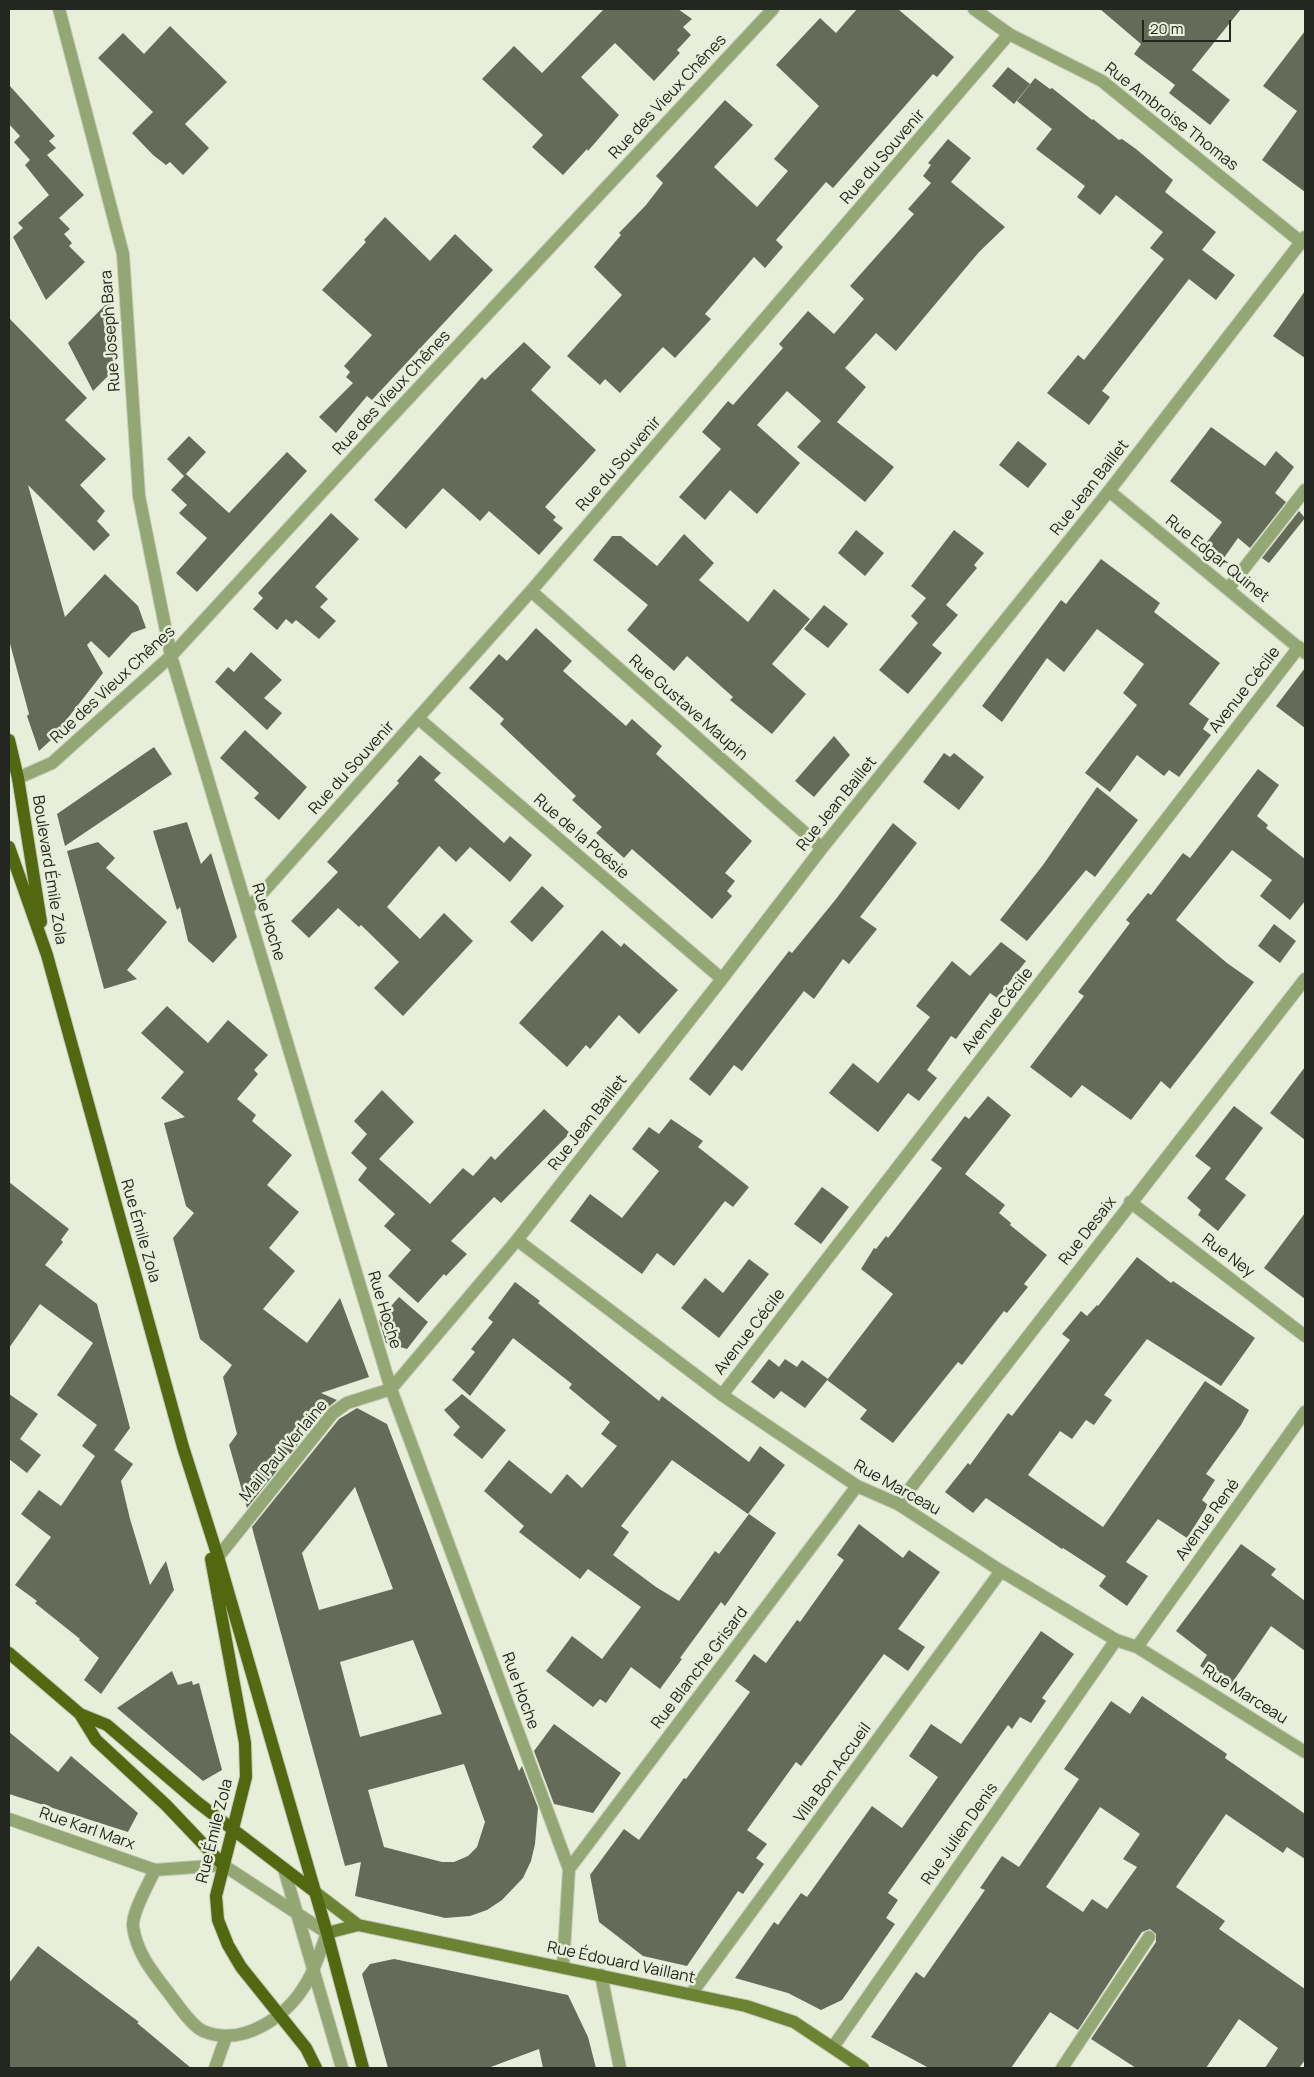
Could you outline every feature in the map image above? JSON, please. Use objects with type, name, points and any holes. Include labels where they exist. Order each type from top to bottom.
[{"type":"main road","name":"Boulevard Émile Zola","points":[[9,740],[18,778],[47,955]]},
{"type":"main road","name":"Boulevard Émile Zola","points":[[9,847],[47,955]]},
{"type":"main road","name":"Rue Émile Zola","points":[[47,955],[203,1514],[218,1557],[327,1933],[363,2068]]},
{"type":"main road","name":"Rue Émile Zola","points":[[203,1514],[245,1743],[246,1777],[216,1896],[218,1920],[228,1945],[241,1968],[306,2048],[316,2068]]},
{"type":"main road","points":[[9,1653],[80,1714],[96,1740],[166,1805],[223,1865]]},
{"type":"main road","points":[[80,1714],[106,1725],[232,1829],[315,1892]]},
{"type":"street","name":"Rue Joseph Bara","points":[[59,9],[123,254],[138,496],[172,656]]},
{"type":"street","name":"Rue des Vieux Chênes","points":[[18,778],[52,763],[172,656],[379,430],[773,9]]},
{"type":"street","name":"Rue Ambroise Thomas","points":[[974,9],[1009,34],[1102,80],[1303,239]]},
{"type":"street","name":"Rue du Souvenir","points":[[247,910],[532,591],[1009,34]]},
{"type":"street","name":"Rue Jean Baillet","points":[[391,1389],[517,1240],[722,979],[822,848],[1109,491],[1303,239]]},
{"type":"street","points":[[1228,589],[1305,490]]},
{"type":"street","name":"Rue Edgar Quinet","points":[[1109,491],[1302,650]]},
{"type":"street","name":"Rue Gustave Maupin","points":[[532,591],[822,848]]},
{"type":"street","name":"Avenue Cécile","points":[[722,1394],[1302,650]]},
{"type":"street","name":"Rue Hoche","points":[[172,656],[391,1389],[569,1869],[563,1967]]},
{"type":"street","name":"Rue de la Poésie","points":[[419,719],[722,979]]},
{"type":"street","name":"Rue Desaix","points":[[898,1504],[1305,978]]},
{"type":"street","name":"Rue Ney","points":[[1130,1202],[1305,1336]]},
{"type":"street","name":"Rue Marceau","points":[[517,1240],[722,1394],[857,1486],[898,1504],[1001,1571],[1116,1640],[1137,1647],[1305,1752]]},
{"type":"street","name":"Mail Paul Verlaine","points":[[218,1557],[333,1413],[347,1403],[391,1389]]},
{"type":"street","name":"Avenue René","points":[[1137,1647],[1305,1412]]},
{"type":"street","name":"Rue Blanche Grisard","points":[[569,1869],[857,1486]]},
{"type":"street","name":"Villa Bon Accueil","points":[[691,1994],[1001,1571]]},
{"type":"street","name":"Rue Julien Denis","points":[[833,2048],[1116,1640]]},
{"type":"street","name":"Rue Karl Marx","points":[[9,1819],[155,1870]]},
{"type":"street","points":[[223,1865],[327,1933],[312,1970],[296,2000],[279,2016],[246,2033],[226,2037],[202,2031],[179,2008],[144,1961],[133,1925],[155,1870],[223,1865]]},
{"type":"street","points":[[284,1869],[342,2068]]},
{"type":"street","name":"Rue Édouard Vaillant","points":[[315,1892],[358,1925],[746,2006],[794,2022],[863,2068]]},
{"type":"street","name":"Rue Édouard Vaillant","points":[[327,1933],[358,1925]]},
{"type":"street","points":[[1062,2068],[1149,1937]]},
{"type":"street","points":[[600,1975],[620,2068]]},
{"type":"street","points":[[215,2068],[226,2037]]},
{"type":"building","points":[[604,9],[678,9],[692,19],[683,27],[691,35],[677,50],[680,53],[654,81],[615,43],[581,77],[619,115],[588,151],[587,149],[563,175],[532,147],[543,135],[482,79],[514,46],[542,73]]},
{"type":"building","points":[[857,9],[898,9],[954,57],[937,77],[933,74],[833,188],[826,182],[776,240],[783,247],[765,268],[754,257],[705,314],[711,319],[675,358],[663,347],[620,393],[605,379],[600,385],[567,356],[622,295],[594,267],[621,235],[619,233],[646,205],[663,183],[656,176],[725,100],[753,125],[714,167],[757,207],[788,171],[774,159],[819,106],[776,65],[820,18],[836,33]]},
{"type":"building","points":[[1100,9],[1241,9],[1192,70],[1230,100],[1210,125],[1169,93],[1175,85],[1134,54],[1141,44]]},
{"type":"building","points":[[170,26],[227,82],[185,124],[209,148],[183,175],[170,162],[166,165],[153,155],[132,133],[153,112],[98,58],[123,33],[144,54]]},
{"type":"building","points":[[1305,31],[1305,192],[1262,160],[1297,111],[1263,86]]},
{"type":"building","points":[[1008,67],[1030,84],[1014,104],[992,86]]},
{"type":"building","points":[[1035,78],[1050,89],[1052,88],[1119,140],[1122,139],[1136,149],[1173,180],[1165,192],[1216,232],[1202,250],[1235,275],[1216,300],[1189,279],[1102,391],[1110,397],[1089,425],[1047,393],[1078,355],[1084,360],[1164,259],[1150,248],[1163,232],[1116,195],[1100,215],[1077,197],[1085,186],[1036,149],[1052,129],[1017,101]]},
{"type":"building","points":[[9,85],[55,136],[49,141],[56,148],[47,155],[84,195],[59,218],[70,229],[64,234],[72,243],[69,246],[85,262],[46,300],[13,237],[23,228],[18,223],[49,195],[25,165],[30,160],[14,142],[20,136],[9,124]]},
{"type":"building","points":[[948,139],[971,158],[951,182],[1005,227],[979,252],[896,351],[876,333],[845,368],[866,387],[837,422],[894,467],[865,502],[797,447],[821,421],[787,391],[757,425],[800,463],[757,514],[730,490],[705,520],[679,497],[721,449],[702,432],[728,401],[733,405],[783,348],[779,344],[808,311],[834,334],[864,299],[850,286],[914,214],[908,209],[931,183],[923,176],[931,165],[928,163]]},
{"type":"building","points":[[385,217],[430,261],[455,234],[493,270],[372,400],[367,396],[336,433],[319,417],[353,383],[346,377],[350,372],[344,366],[372,335],[322,290],[366,242],[364,240]]},
{"type":"building","points":[[1305,291],[1305,358],[1273,336]]},
{"type":"building","points":[[110,300],[115,369],[93,391],[68,343]]},
{"type":"building","points":[[9,318],[87,398],[65,420],[106,459],[80,485],[105,511],[97,521],[110,535],[94,551],[28,485],[65,617],[105,574],[138,606],[146,628],[132,633],[109,658],[91,641],[87,645],[103,673],[64,723],[66,726],[39,751],[27,716],[29,714],[9,640]]},
{"type":"building","points":[[524,342],[551,367],[531,390],[596,450],[545,507],[556,517],[553,520],[563,528],[539,555],[489,511],[480,521],[443,488],[406,529],[374,500],[482,377],[485,380]]},
{"type":"building","points":[[1211,427],[1265,466],[1276,451],[1294,467],[1275,493],[1286,502],[1250,548],[1238,538],[1221,562],[1203,547],[1222,522],[1170,481]]},
{"type":"building","points":[[189,436],[206,452],[184,476],[167,459]]},
{"type":"building","points":[[1018,441],[1047,464],[1028,488],[999,465]]},
{"type":"building","points":[[287,452],[307,471],[197,592],[176,573],[207,538],[179,513],[187,505],[171,490],[186,474],[229,513]]},
{"type":"building","points":[[1299,511],[1305,518],[1269,563],[1262,558]]},
{"type":"building","points":[[331,513],[359,539],[315,587],[328,599],[320,607],[336,621],[319,639],[296,620],[292,624],[286,619],[277,630],[253,609],[263,598],[258,593]]},
{"type":"building","points":[[856,530],[884,553],[865,576],[838,553]]},
{"type":"building","points":[[954,530],[984,553],[974,565],[977,568],[946,605],[958,615],[932,645],[942,653],[908,694],[879,670],[918,623],[911,616],[926,598],[911,586]]},
{"type":"building","points":[[684,534],[714,563],[699,580],[748,622],[774,589],[810,619],[772,664],[806,694],[772,734],[730,700],[733,697],[687,656],[674,671],[627,630],[648,605],[593,560],[612,536],[621,536],[657,566]]},
{"type":"building","points":[[1101,559],[1160,603],[1154,612],[1220,663],[1189,704],[1209,719],[1203,729],[1211,735],[1179,777],[1169,770],[1164,776],[1137,755],[1110,792],[1085,773],[1137,705],[1123,693],[1144,664],[1097,629],[1064,672],[1047,658],[1002,722],[982,706],[1061,600],[1066,604]]},
{"type":"building","points":[[824,605],[848,624],[828,648],[804,629]]},
{"type":"building","points":[[536,628],[572,661],[563,671],[626,726],[632,719],[662,746],[656,754],[752,841],[725,873],[735,881],[727,891],[732,896],[712,919],[632,849],[624,858],[596,833],[602,827],[572,800],[576,796],[500,724],[504,719],[469,688],[499,654],[507,661]]},
{"type":"building","points":[[251,652],[282,680],[264,698],[282,713],[267,730],[215,682],[228,667],[234,672]]},
{"type":"building","points":[[1305,668],[1305,728],[1276,706]]},
{"type":"building","points":[[245,730],[307,787],[279,820],[254,798],[259,793],[220,758]]},
{"type":"building","points":[[834,736],[850,755],[814,797],[795,781]]},
{"type":"building","points":[[154,747],[172,774],[65,846],[57,814]]},
{"type":"building","points":[[944,753],[950,757],[954,753],[984,777],[959,810],[923,782]]},
{"type":"building","points":[[420,755],[441,773],[434,780],[504,843],[510,836],[532,855],[510,882],[470,847],[456,862],[439,846],[387,907],[420,939],[444,913],[473,941],[403,1016],[374,988],[399,962],[361,925],[359,927],[338,908],[309,938],[291,921],[338,872],[327,862],[399,783],[397,781]]},
{"type":"building","points":[[1258,769],[1279,785],[1257,816],[1268,825],[1266,828],[1305,859],[1305,901],[1290,920],[1260,896],[1272,880],[1232,850],[1176,920],[1227,963],[1254,982],[1170,1089],[1161,1081],[1131,1120],[1082,1085],[1071,1098],[1030,1067],[1084,996],[1078,992],[1130,923],[1126,920],[1148,893],[1151,895],[1183,853],[1190,858]]},
{"type":"building","points":[[1097,787],[1138,820],[1095,877],[1086,870],[1027,941],[1000,920],[1043,865]]},
{"type":"building","points":[[187,822],[201,864],[211,853],[237,937],[213,963],[188,941],[180,907],[177,910],[153,831]]},
{"type":"building","points":[[893,823],[917,843],[860,917],[877,929],[849,964],[843,959],[814,999],[804,991],[742,1071],[734,1065],[710,1096],[689,1079],[789,951],[792,953],[836,899]]},
{"type":"building","points":[[98,842],[115,858],[106,868],[167,922],[127,970],[137,979],[104,989],[67,851]]},
{"type":"building","points":[[542,886],[564,906],[532,942],[510,922]]},
{"type":"building","points":[[1274,924],[1296,941],[1280,963],[1258,946]]},
{"type":"building","points":[[602,930],[621,947],[624,943],[678,990],[639,1034],[619,1015],[590,1049],[586,1045],[567,1067],[519,1023]]},
{"type":"building","points":[[1001,942],[1026,961],[997,998],[990,993],[956,1039],[951,1036],[927,1070],[937,1078],[919,1101],[908,1093],[878,1132],[829,1093],[853,1063],[878,1083],[930,1017],[916,1006],[952,961],[970,976]]},
{"type":"building","points":[[167,1006],[208,1043],[228,1020],[268,1055],[254,1070],[258,1074],[237,1099],[256,1115],[252,1121],[292,1155],[267,1185],[299,1212],[269,1248],[295,1271],[263,1309],[307,1343],[340,1298],[369,1377],[321,1393],[337,1400],[327,1408],[247,1508],[229,1445],[237,1434],[223,1377],[232,1365],[200,1339],[173,1238],[194,1213],[186,1206],[164,1123],[185,1117],[161,1098],[184,1072],[141,1033]]},
{"type":"building","points":[[1305,1067],[1305,1140],[1270,1113]]},
{"type":"building","points":[[382,1090],[414,1122],[379,1159],[430,1204],[463,1168],[473,1176],[491,1156],[495,1160],[544,1109],[570,1133],[501,1203],[494,1197],[451,1241],[467,1254],[446,1276],[444,1274],[418,1303],[388,1276],[411,1250],[384,1226],[395,1214],[358,1180],[367,1168],[351,1153],[367,1134],[354,1121]]},
{"type":"building","points":[[988,1096],[1011,1115],[965,1174],[1005,1205],[999,1213],[1011,1223],[1010,1225],[1047,1255],[1024,1284],[1028,1287],[1007,1313],[1004,1311],[962,1365],[958,1362],[893,1443],[860,1419],[867,1410],[827,1380],[893,1294],[861,1269],[874,1248],[876,1249],[886,1236],[888,1238],[942,1168],[931,1160],[965,1116],[969,1119]]},
{"type":"building","points":[[1234,1106],[1263,1128],[1225,1179],[1246,1195],[1218,1231],[1198,1215],[1201,1210],[1187,1198],[1211,1168],[1195,1156]]},
{"type":"building","points":[[671,1119],[703,1141],[698,1147],[749,1187],[733,1207],[725,1201],[674,1266],[657,1253],[642,1274],[570,1221],[590,1194],[622,1218],[659,1171],[632,1149],[649,1127],[659,1134]]},
{"type":"building","points":[[9,1182],[69,1229],[61,1240],[63,1242],[45,1265],[97,1304],[130,1428],[114,1450],[133,1464],[121,1481],[130,1519],[150,1585],[166,1561],[174,1590],[101,1694],[84,1680],[99,1658],[80,1639],[35,1603],[37,1601],[15,1585],[51,1537],[21,1514],[39,1490],[61,1506],[95,1456],[82,1446],[97,1425],[57,1395],[93,1343],[40,1304],[9,1348]]},
{"type":"building","points":[[822,1187],[849,1207],[821,1244],[794,1224]]},
{"type":"building","points":[[1305,1213],[1305,1299],[1264,1268]]},
{"type":"building","points":[[1137,1257],[1171,1283],[1173,1281],[1255,1338],[1221,1386],[1147,1339],[1104,1395],[1112,1400],[1094,1425],[1086,1420],[1072,1439],[1060,1431],[1028,1475],[1103,1527],[1205,1381],[1249,1410],[1241,1425],[1206,1474],[1215,1480],[1202,1500],[1208,1505],[1187,1538],[1158,1519],[1126,1562],[1148,1576],[1127,1606],[1099,1586],[1106,1576],[986,1498],[973,1513],[945,1492],[968,1463],[970,1465],[1008,1413],[1012,1416],[1070,1340],[1062,1334],[1081,1311],[1087,1316],[1098,1306]]},
{"type":"building","points":[[749,1259],[769,1274],[719,1338],[681,1308],[705,1278],[723,1293]]},
{"type":"building","points":[[515,1282],[540,1301],[538,1303],[659,1401],[662,1396],[749,1462],[760,1446],[785,1465],[748,1514],[672,1460],[621,1526],[629,1532],[613,1555],[656,1587],[679,1601],[715,1551],[719,1554],[749,1514],[776,1533],[725,1606],[721,1602],[660,1689],[631,1667],[606,1703],[600,1699],[593,1707],[546,1671],[572,1636],[602,1659],[641,1607],[588,1569],[580,1579],[519,1532],[524,1526],[484,1491],[509,1460],[551,1494],[567,1474],[582,1488],[617,1446],[601,1434],[610,1422],[569,1388],[572,1384],[513,1338],[470,1396],[452,1380],[475,1352],[471,1349],[493,1322],[488,1318]]},
{"type":"building","points":[[399,1297],[428,1322],[407,1349],[386,1343],[379,1320]]},
{"type":"building","points":[[769,1359],[779,1367],[785,1359],[797,1367],[802,1360],[828,1379],[805,1408],[781,1391],[774,1399],[751,1382]]},
{"type":"building","points":[[9,1394],[38,1414],[20,1439],[41,1455],[27,1473],[9,1459]]},
{"type":"building","points":[[462,1394],[506,1430],[482,1459],[453,1435],[460,1427],[444,1410]]},
{"type":"building","points":[[357,1408],[387,1424],[519,1771],[522,1766],[538,1808],[535,1844],[531,1861],[523,1878],[502,1900],[487,1910],[470,1916],[445,1918],[355,1896],[361,1862],[345,1866],[254,1535],[252,1527],[339,1419]],"holes":[[[355,1487],[393,1589],[319,1610],[302,1553]],[[413,1640],[442,1714],[360,1737],[340,1662]],[[464,1764],[485,1822],[477,1847],[468,1856],[454,1862],[442,1862],[384,1847],[368,1790]]]},
{"type":"building","points":[[859,1524],[903,1558],[909,1550],[940,1572],[898,1629],[925,1647],[908,1671],[884,1654],[801,1766],[796,1762],[747,1830],[767,1844],[756,1858],[764,1864],[743,1894],[738,1891],[687,1966],[643,1956],[599,1922],[590,1875],[624,1829],[639,1840],[684,1778],[686,1779],[750,1692],[735,1681],[754,1654],[766,1663],[797,1620],[800,1622],[844,1560],[837,1555]]},
{"type":"building","points":[[1241,1544],[1276,1569],[1271,1575],[1305,1601],[1305,1651],[1271,1626],[1230,1686],[1200,1666],[1207,1655],[1176,1631]]},
{"type":"building","points":[[1041,1631],[1074,1654],[1042,1698],[1046,1701],[1031,1723],[1020,1717],[1012,1729],[1008,1725],[888,1893],[898,1900],[886,1918],[895,1924],[842,2000],[821,2010],[788,1993],[735,1978],[774,1922],[778,1925],[801,1893],[807,1897],[872,1806],[902,1828],[938,1777],[909,1756],[931,1724],[961,1744]]},
{"type":"building","points":[[172,1671],[178,1685],[192,1681],[193,1685],[199,1683],[222,1770],[203,1781],[117,1708]]},
{"type":"building","points":[[1142,1696],[1227,1754],[1225,1758],[1305,1814],[1305,1859],[1287,1847],[1283,1853],[1226,1814],[1176,1887],[1225,1921],[1219,1929],[1305,1989],[1305,2060],[1299,2068],[1265,2068],[1278,2048],[1239,2019],[1206,2068],[1136,2068],[1091,2039],[1156,1942],[1156,1934],[1150,1929],[1142,1932],[1078,2030],[1050,2012],[1011,2068],[929,2068],[871,2037],[916,1972],[924,1978],[985,1890],[980,1888],[1002,1856],[1019,1867],[1079,1779],[1064,1769],[1111,1701],[1130,1714]],"holes":[[[1100,1807],[1140,1834],[1123,1859],[1137,1867],[1107,1909],[1092,1899],[1083,1912],[1046,1887]]]},
{"type":"building","points":[[554,1724],[621,1773],[593,1813],[554,1804],[534,1751]]},
{"type":"building","points":[[9,1732],[58,1772],[71,1756],[138,1813],[128,1832],[9,1794]]},
{"type":"building","points":[[38,1946],[139,2022],[137,2023],[191,2068],[9,2068],[9,1983]]},
{"type":"building","points":[[394,1959],[568,1995],[588,2037],[596,2068],[543,2068],[539,2049],[488,2068],[388,2068],[362,1974],[370,1964]]}]
